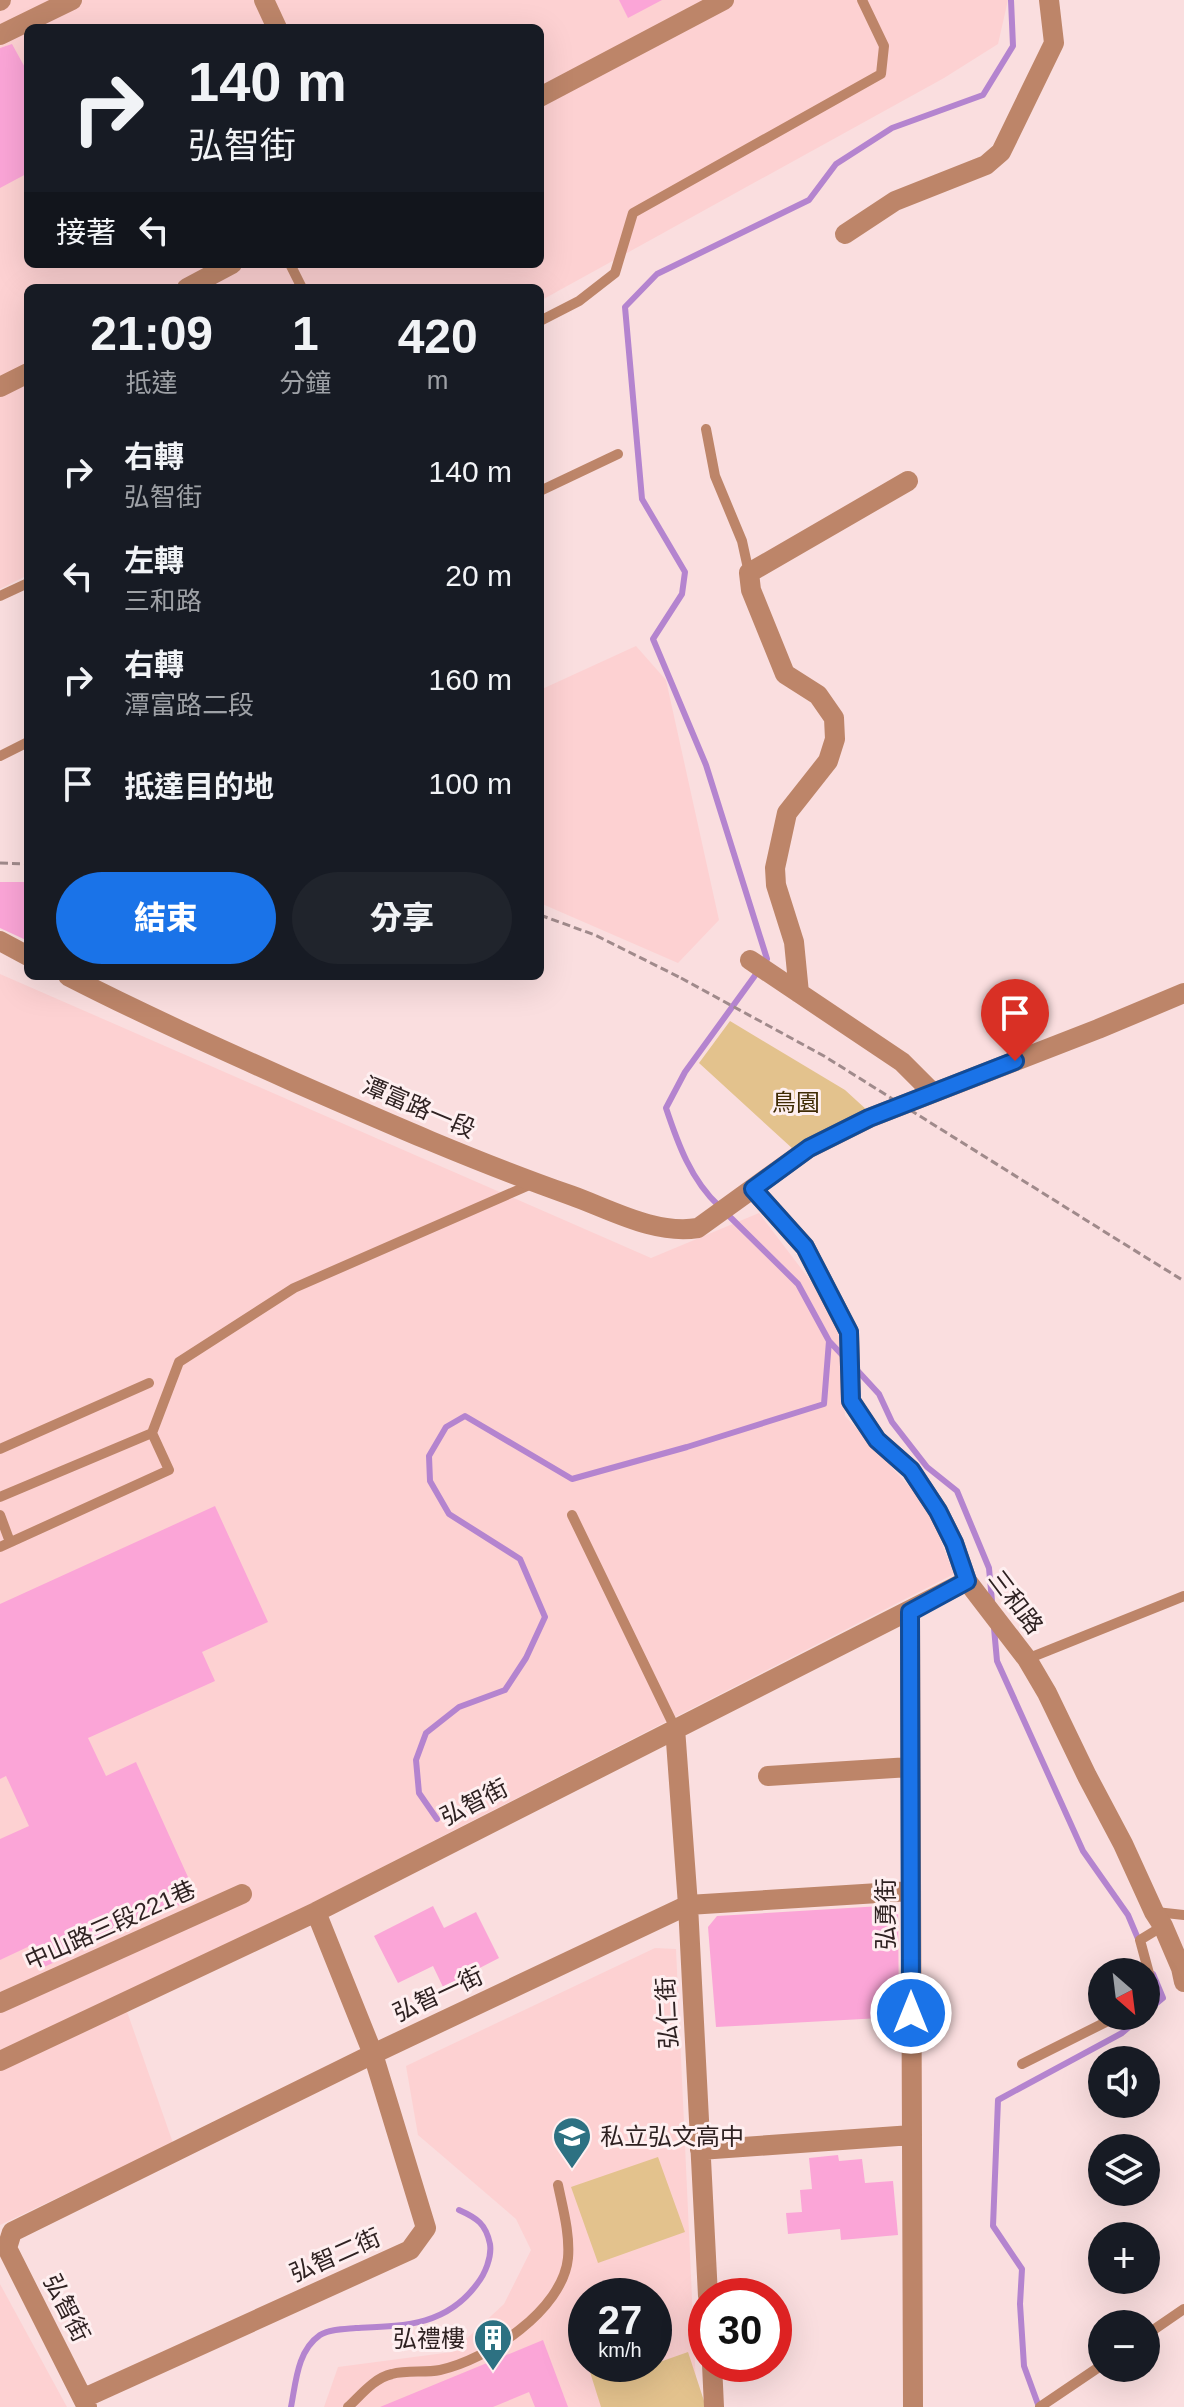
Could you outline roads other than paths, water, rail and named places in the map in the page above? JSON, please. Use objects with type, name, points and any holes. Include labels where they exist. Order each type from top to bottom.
[{"type":"street","points":[[0,35],[72,0]]},
{"type":"street","points":[[264,0],[275,24]]},
{"type":"street","points":[[544,95],[724,0]]},
{"type":"street","points":[[845,234],[895,201],[986,165],[1001,152],[1054,43],[1049,0]]},
{"type":"street","points":[[194,284],[224,268]]},
{"type":"street","points":[[0,387],[24,375]]},
{"type":"street","points":[[791,988],[794,942],[776,885],[775,868],[787,813],[828,761],[835,739],[834,718],[818,695],[785,674],[751,590],[749,573],[908,481]]},
{"type":"street","points":[[0,941],[24,954]]},
{"type":"street","points":[[752,961],[902,1062],[932,1092]]},
{"type":"street","name":"潭富路一段","points":[[76,980],[154,1020],[357,1110],[534,1183],[667,1229],[698,1228],[809,1148],[869,1118],[1184,993]]},
{"type":"street","name":"三和路","points":[[746,1194],[805,1247],[849,1332],[851,1401],[877,1440],[911,1470],[938,1511],[954,1543],[967,1581],[1027,1659],[1123,1844],[1181,1968],[1184,1982]]},
{"type":"street","name":"弘智街","points":[[0,2061],[316,1912],[967,1581]]},
{"type":"street","name":"弘勇街","points":[[910,1612],[913,2407]]},
{"type":"street","name":"弘仁街","points":[[675,1728],[688,1905],[707,2278]]},
{"type":"street","points":[[768,1776],[910,1767]]},
{"type":"street","name":"弘智一街","points":[[12,2232],[373,2054],[688,1905],[911,1891]]},
{"type":"street","name":"中山路三段221巷","points":[[0,2003],[242,1894]]},
{"type":"street","name":"弘智二街","points":[[85,2402],[410,2250],[426,2228],[373,2054],[316,1912]]},
{"type":"street","points":[[700,2150],[912,2135]]},
{"type":"street","name":"弘智街","points":[[12,2232],[7,2248],[85,2402]]},
{"type":"street","points":[[713,2382],[714,2407]]},
{"type":"lane","points":[[544,319],[579,301],[615,273],[633,213],[881,74],[884,46],[862,0]]},
{"type":"lane","points":[[706,429],[715,476],[742,541],[749,573]]},
{"type":"lane","points":[[544,489],[618,454]]},
{"type":"lane","points":[[0,596],[24,585]]},
{"type":"lane","points":[[0,756],[24,744]]},
{"type":"lane","points":[[0,1515],[5,1544],[169,1470],[152,1433],[179,1362],[294,1288],[534,1183]]},
{"type":"lane","points":[[0,1449],[149,1383]]},
{"type":"lane","points":[[0,1497],[152,1433]]},
{"type":"lane","points":[[572,1515],[675,1728]]},
{"type":"lane","points":[[1027,1659],[1184,1596]]},
{"type":"lane","points":[[1145,1958],[1140,1940],[1159,1919],[1184,1915]]},
{"type":"lane","points":[[1022,2064],[1090,2030]]},
{"type":"lane","points":[[348,2407],[378,2379],[392,2374],[440,2370],[478,2357],[502,2343],[537,2314],[556,2288],[568,2260],[567,2225],[558,2185]]},
{"type":"lane","points":[[1160,2325],[1184,2309]]},
{"type":"lane","points":[[1040,2407],[1088,2374]]},
{"type":"waterway","points":[[719,1206],[693,1173],[666,1108],[685,1072],[767,959],[706,765],[653,639],[682,594],[685,572],[642,499],[625,307],[657,274],[809,200],[836,164],[892,128],[983,95],[1013,46],[1011,0]]},
{"type":"waterway","points":[[437,1819],[419,1793],[416,1760],[426,1733],[459,1707],[505,1690],[526,1658],[545,1617],[520,1559],[449,1514],[430,1481],[429,1456],[446,1427],[465,1416],[572,1479],[824,1404],[829,1341],[798,1284],[727,1214]]},
{"type":"waterway","points":[[829,1341],[845,1358]]},
{"type":"waterway","points":[[856,1369],[879,1394],[892,1422],[927,1467],[957,1491],[989,1568],[992,1601]]},
{"type":"waterway","points":[[994,1628],[997,1661],[1083,1851],[1128,1915],[1139,1941]]},
{"type":"waterway","points":[[1160,1991],[1163,1998],[1160,2000]]},
{"type":"waterway","points":[[1039,2407],[1024,2366],[1020,2304],[1022,2269],[993,2226],[998,2100],[1126,2030]]},
{"type":"waterway","points":[[291,2407],[302,2358],[320,2335],[337,2330],[423,2321],[452,2308],[477,2284],[487,2265],[490,2244],[480,2222],[459,2210]]},
{"type":"place","name":"私立弘文高中","points":[[572,2170]]},
{"type":"place","name":"弘禮樓","points":[[493,2372]]},
{"type":"park label","name":"鳥園","points":[[796,1102]]}]
